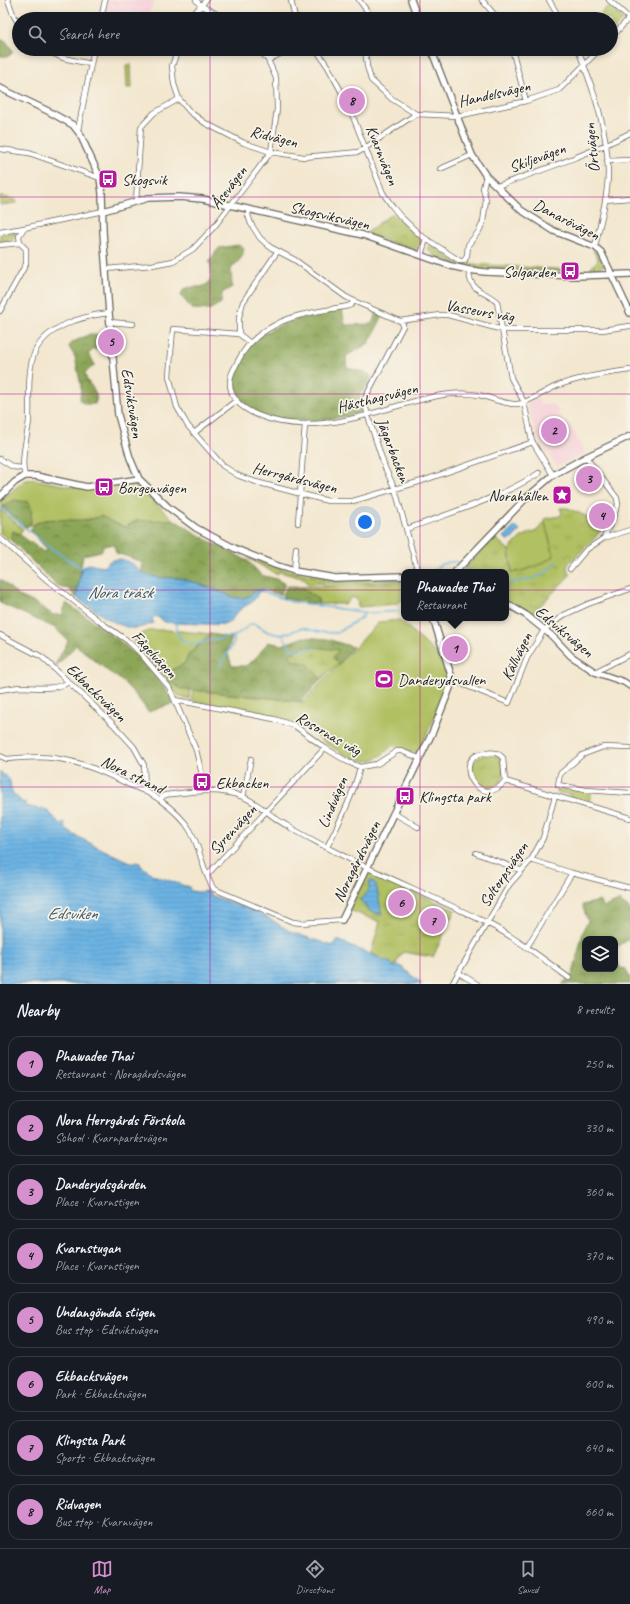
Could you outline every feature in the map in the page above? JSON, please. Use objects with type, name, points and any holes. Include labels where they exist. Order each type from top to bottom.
[{"type":"street","points":[[8,0],[12,12]]},
{"type":"street","points":[[102,12],[105,0]]},
{"type":"street","points":[[196,0],[200,5],[213,12]]},
{"type":"street","points":[[194,12],[206,0]]},
{"type":"street","points":[[291,0],[294,12]]},
{"type":"street","points":[[359,0],[368,12]]},
{"type":"street","points":[[410,0],[415,12]]},
{"type":"street","points":[[482,0],[492,12]]},
{"type":"street","points":[[549,0],[556,12]]},
{"type":"street","points":[[609,0],[630,18],[618,31]]},
{"type":"street","points":[[59,56],[91,64]]},
{"type":"street","points":[[78,130],[93,56]]},
{"type":"street","name":"Ridvägen","points":[[176,56],[172,66],[174,84],[179,99],[190,112],[205,123],[244,142],[271,152],[304,157],[359,152],[416,114]]},
{"type":"street","name":"Åsevägen","points":[[106,269],[152,265],[173,261],[194,249],[214,227],[271,152],[277,109],[276,78],[265,56]]},
{"type":"street","points":[[268,60],[276,56]]},
{"type":"street","name":"Kvarnvägen","points":[[320,56],[341,90],[366,147],[377,179],[389,202],[400,216],[426,239],[456,260],[464,261],[467,256],[468,245],[479,231],[483,222],[486,200],[484,188],[486,176]]},
{"type":"street","name":"Handelsvägen","points":[[366,56],[371,80],[392,99],[416,114],[458,116],[526,101],[559,90],[593,56]]},
{"type":"street","name":"Danarövägen","points":[[433,56],[458,116],[472,155],[486,176],[521,210],[542,224],[554,231],[595,247],[601,252],[630,313]]},
{"type":"street","points":[[514,56],[526,101]]},
{"type":"street","name":"Örtvägen","points":[[581,56],[602,120],[608,173],[605,200],[595,247]]},
{"type":"street","name":"Edsviksvägen","points":[[0,88],[54,114],[73,125],[78,130],[88,148],[100,178],[109,313],[118,415],[130,458],[139,479],[168,507],[196,528],[255,558],[294,571],[340,578],[401,576]]},
{"type":"street","points":[[136,202],[141,127],[154,113],[179,99]]},
{"type":"street","name":"Skiljevägen","points":[[497,186],[558,164],[630,133]]},
{"type":"street","points":[[0,149],[29,153],[100,178]]},
{"type":"street","points":[[440,169],[472,155]]},
{"type":"street","points":[[607,161],[630,160]]},
{"type":"street","name":"Skogsviksvägen","points":[[0,232],[103,211],[148,198],[179,197],[203,199],[363,235],[468,270],[485,272],[612,276],[630,274]]},
{"type":"street","points":[[605,200],[630,198]]},
{"type":"street","points":[[249,210],[248,215],[257,233],[270,247],[294,260],[354,301],[402,321]]},
{"type":"street","points":[[0,311],[26,264],[26,249],[20,243],[19,236],[24,228]]},
{"type":"street","points":[[421,255],[426,239]]},
{"type":"street","points":[[0,245],[20,243]]},
{"type":"street","points":[[249,342],[239,334],[239,317],[243,302],[277,252]]},
{"type":"street","points":[[468,270],[469,278],[473,286],[497,302],[511,378],[524,402],[533,442],[553,474]]},
{"type":"street","points":[[194,433],[237,400],[230,389],[231,376],[249,342],[281,321],[348,306],[354,301]]},
{"type":"street","points":[[25,476],[22,468],[28,423],[33,357],[36,349],[48,335],[68,323],[80,318],[109,313]]},
{"type":"street","name":"Vasseurs väg","points":[[402,321],[448,315],[503,330],[602,330],[630,326]]},
{"type":"street","name":"Jägarbacken","points":[[402,321],[403,326],[364,400],[385,468],[395,489],[417,569]]},
{"type":"street","points":[[110,322],[133,324]]},
{"type":"street","name":"Herrgårdsvägen","points":[[239,334],[173,329],[169,376],[177,407],[188,426],[223,466],[239,476],[328,501],[347,502],[359,500],[422,481],[533,442]]},
{"type":"street","name":"Hästhagsvägen","points":[[237,400],[250,411],[259,416],[272,420],[305,424],[350,420],[424,399],[444,395],[467,394],[511,404],[524,402],[560,385],[599,375],[630,370]]},
{"type":"street","points":[[298,523],[305,424]]},
{"type":"street","points":[[458,569],[524,500],[553,474],[630,436]]},
{"type":"street","points":[[586,457],[617,498],[618,505],[604,538]]},
{"type":"street","points":[[0,459],[13,467],[22,468]]},
{"type":"street","points":[[407,529],[521,485],[539,473]]},
{"type":"street","points":[[0,497],[15,482],[25,476],[36,476],[87,487],[139,479]]},
{"type":"street","points":[[570,569],[586,550],[604,538],[630,530]]},
{"type":"street","name":"Fågelvägen","points":[[0,538],[53,584],[103,624],[128,641],[169,687],[196,750],[206,791]]},
{"type":"street","points":[[294,571],[296,548]]},
{"type":"street","name":"Källvägen","points":[[452,680],[509,703],[527,658],[544,630],[564,615],[588,604],[630,589]]},
{"type":"street","name":"Edsviksvägen","points":[[509,605],[526,615],[552,636],[571,656],[595,672],[624,682],[630,686]]},
{"type":"street","points":[[434,621],[452,680]]},
{"type":"street","name":"Ekbacksvägen","points":[[0,635],[42,657],[113,724],[134,747],[144,765],[145,791]]},
{"type":"street","points":[[595,672],[630,654]]},
{"type":"street","name":"Noragårdsvägen","points":[[342,920],[433,731],[452,680]]},
{"type":"street","points":[[0,690],[19,687],[32,688],[65,685],[69,682]]},
{"type":"street","name":"Rosornas väg","points":[[175,700],[228,709],[288,723],[295,726],[325,748],[348,762],[360,767],[377,764],[397,751],[419,758]]},
{"type":"street","points":[[630,748],[603,747],[582,755],[560,774],[558,785],[586,790],[630,793]]},
{"type":"street","name":"Syrenvägen","points":[[207,875],[325,748]]},
{"type":"street","points":[[484,753],[500,754],[503,758],[504,781],[494,789],[480,789],[471,781],[469,772],[470,763],[474,757],[484,753]]},
{"type":"street","name":"Nora strand","points":[[0,756],[7,759],[53,758],[73,762],[96,769],[145,791],[160,799],[176,813],[190,830],[196,841],[209,882],[214,889],[293,922],[304,923],[342,920]]},
{"type":"street","points":[[243,796],[251,759]]},
{"type":"street","name":"Lindvägen","points":[[327,848],[347,808],[360,767]]},
{"type":"street","points":[[504,781],[630,818]]},
{"type":"street","points":[[160,799],[165,795],[206,791],[230,793],[243,796],[285,825],[327,848],[486,923],[527,947],[569,978]]},
{"type":"street","name":"Soltorpsvägen","points":[[452,984],[509,885],[520,870],[531,860],[543,838],[555,796]]},
{"type":"street","name":"Noragårdsvägen","points":[[393,813],[418,827]]},
{"type":"street","points":[[476,853],[520,870]]},
{"type":"street","points":[[531,860],[572,873],[630,888]]},
{"type":"street","points":[[527,947],[572,873]]},
{"type":"street","points":[[459,973],[477,984]]},
{"type":"shaded area","points":[[107,0],[155,0],[150,12],[104,12]]},
{"type":"shaded area","points":[[537,398],[540,404],[555,405],[563,422],[570,424],[585,453],[557,467],[537,438],[527,403]]},
{"type":"green space","points":[[609,5],[617,12],[602,12]]},
{"type":"green space","points":[[618,13],[622,17],[623,20],[618,25]]},
{"type":"green space","points":[[0,38],[6,41],[12,50],[12,52],[9,56],[0,56]]},
{"type":"green space","points":[[131,64],[132,88],[127,88],[126,65]]},
{"type":"green space","points":[[0,196],[16,200],[17,203],[0,205]]},
{"type":"green space","points":[[393,213],[406,227],[420,238],[420,248],[416,250],[369,235],[368,231]]},
{"type":"green space","points":[[19,231],[13,239],[0,242],[0,234]]},
{"type":"green space","points":[[238,245],[244,248],[242,257],[231,269],[232,287],[222,293],[221,303],[209,310],[192,309],[181,296],[183,290],[185,288],[200,287],[207,284],[211,277],[209,261],[219,248]]},
{"type":"green space","points":[[429,245],[460,263],[469,260],[471,264],[588,271],[598,260],[593,250],[598,253],[605,265],[600,267],[601,272],[479,269],[443,260],[431,253],[428,248]]},
{"type":"green space","points":[[342,309],[345,325],[372,324],[376,313],[383,315],[369,343],[346,356],[347,368],[365,372],[371,376],[368,384],[360,394],[361,412],[349,416],[317,420],[281,420],[265,417],[252,412],[242,404],[234,386],[234,381],[245,352],[250,345],[262,335],[281,325],[299,319]]},
{"type":"green space","points":[[90,334],[108,335],[109,348],[94,349],[88,354],[94,363],[94,366],[85,372],[87,380],[96,394],[96,399],[95,404],[85,404],[80,401],[81,386],[75,357],[69,347],[71,343]]},
{"type":"green space","points":[[31,479],[79,488],[94,489],[124,484],[135,485],[174,520],[136,521],[125,527],[101,516],[85,520],[44,520],[30,525],[31,521],[7,505],[2,507],[0,501],[24,481]]},
{"type":"green space","points":[[14,500],[29,502],[31,519],[30,525],[25,528],[2,507]]},
{"type":"green space","points":[[560,508],[568,508],[605,525],[595,538],[568,564],[567,569],[571,574],[532,614],[509,602],[509,569],[464,569],[494,537],[509,550],[512,573],[534,567],[544,562],[554,556],[544,519],[560,516],[562,513]]},
{"type":"green space","points":[[0,509],[23,529],[19,534],[13,531],[11,536],[13,542],[0,533]]},
{"type":"green space","points":[[101,516],[125,527],[136,521],[174,520],[209,541],[248,561],[261,575],[276,579],[285,584],[280,595],[263,589],[242,599],[236,598],[197,583],[178,578],[160,578],[142,573],[142,563],[116,553],[114,544],[104,546],[101,551],[83,555],[76,597],[69,589],[58,587],[13,542],[11,536],[13,531],[45,553],[47,549],[30,530],[35,525],[40,522],[54,519],[85,520]]},
{"type":"green space","points":[[545,522],[554,556],[534,567],[512,573],[509,550],[520,538],[532,532],[534,533]]},
{"type":"green space","points":[[248,558],[273,567],[334,580],[401,578],[401,580],[357,583],[318,583],[308,585],[305,579],[280,572],[276,574]]},
{"type":"green space","points":[[0,579],[19,596],[37,604],[53,615],[62,615],[66,603],[113,635],[152,672],[174,703],[148,712],[136,695],[125,684],[76,645],[56,667],[55,665],[68,641],[55,628],[0,603]]},
{"type":"green space","points":[[401,582],[401,601],[395,604],[358,607],[357,599],[351,597],[346,604],[318,604],[318,599],[301,587]]},
{"type":"green space","points":[[287,586],[301,587],[318,599],[318,604],[282,597]]},
{"type":"green space","name":"Danderydsvallen","points":[[400,620],[446,663],[448,681],[444,697],[418,752],[409,751],[393,745],[373,760],[365,761],[351,757],[338,750],[298,724],[259,714],[191,701],[193,690],[303,702],[379,622]]},
{"type":"green space","points":[[151,630],[211,634],[189,654],[184,664],[172,670],[181,689],[190,690],[189,700],[181,697],[172,690],[166,679],[133,640],[139,635]]},
{"type":"green space","points":[[211,634],[232,638],[227,651],[232,666],[247,666],[268,642],[282,645],[304,637],[327,639],[353,647],[339,663],[333,658],[339,650],[304,646],[293,660],[308,664],[321,679],[301,701],[181,689],[167,679],[172,670],[184,664],[189,654]]},
{"type":"green space","points":[[304,646],[339,650],[333,658],[339,663],[321,679],[308,664],[293,660],[289,655]]},
{"type":"green space","points":[[484,755],[500,757],[503,772],[503,778],[498,784],[485,788],[479,786],[471,776],[473,762],[477,758]]},
{"type":"green space","points":[[559,787],[592,791],[588,804],[570,797],[570,795],[557,792]]},
{"type":"green space","points":[[370,872],[455,910],[433,957],[403,952],[394,967],[371,953],[380,922],[349,910],[366,874]]},
{"type":"green space","points":[[599,901],[604,907],[619,901],[630,909],[630,939],[618,946],[618,936],[582,936],[588,921],[582,905]]},
{"type":"green space","points":[[582,936],[582,972],[618,972],[618,963],[621,969],[625,968],[630,978],[630,984],[562,984],[573,974]]},
{"type":"water","points":[[515,526],[520,531],[509,542],[504,537]]},
{"type":"water","name":"Nora träsk","points":[[122,559],[133,564],[142,573],[160,578],[178,578],[197,583],[236,598],[246,597],[251,595],[254,591],[263,589],[263,591],[258,592],[253,600],[226,624],[165,622],[155,616],[152,619],[154,623],[137,628],[125,627],[103,616],[76,597],[82,568],[89,564],[103,567],[111,560]]},
{"type":"water","name":"Edsviken","points":[[0,771],[9,780],[14,794],[22,803],[26,802],[26,806],[39,809],[43,808],[60,824],[64,822],[65,828],[68,831],[85,841],[133,864],[135,861],[140,863],[140,865],[153,875],[190,887],[189,890],[191,891],[209,892],[210,895],[257,912],[291,932],[333,946],[336,940],[340,941],[391,963],[394,967],[399,965],[422,984],[0,984]]},
{"type":"water","points":[[371,880],[376,884],[382,915],[367,910],[365,905],[360,900],[369,890],[369,881]]},
{"type":"waterway","points":[[0,507],[50,548],[82,568]]},
{"type":"waterway","points":[[436,569],[440,565],[446,563],[459,562]]},
{"type":"waterway","points":[[532,579],[544,574],[557,562]]},
{"type":"waterway","points":[[509,582],[530,579]]},
{"type":"waterway","points":[[262,591],[292,602],[369,613],[401,611]]},
{"type":"waterway","points":[[177,624],[177,632],[180,638],[192,645],[210,640],[235,636],[251,624],[255,624],[268,632],[281,635],[302,628],[319,632],[337,633],[362,617],[365,612]]},
{"type":"waterway","points":[[283,635],[291,649],[299,650],[314,648]]},
{"type":"waterway","points":[[220,666],[234,642],[234,637]]},
{"type":"place","name":"Ridvagen","points":[[352,101]]},
{"type":"place","name":"Skogsvik","points":[[108,179]]},
{"type":"place","name":"Solgarden","points":[[570,271]]},
{"type":"place","name":"Undangömda stigen","points":[[111,342]]},
{"type":"place","name":"Nora Herrgårds Förskola","points":[[554,431]]},
{"type":"place","name":"Danderydsgården","points":[[589,479]]},
{"type":"place","name":"Borgenvägen","points":[[104,487]]},
{"type":"place","name":"Norahällen","points":[[562,495]]},
{"type":"place","name":"Kvarnstugan","points":[[602,516]]},
{"type":"place","name":"Phawadee Thai","points":[[455,649]]},
{"type":"place","name":"Danderydsvallen","points":[[384,679]]},
{"type":"place","name":"Ekbacken","points":[[202,782]]},
{"type":"place","name":"Klingsta park","points":[[405,796]]},
{"type":"place","name":"Ekbacksvägen","points":[[401,903]]},
{"type":"place","name":"Klingsta Park","points":[[433,921]]}]
